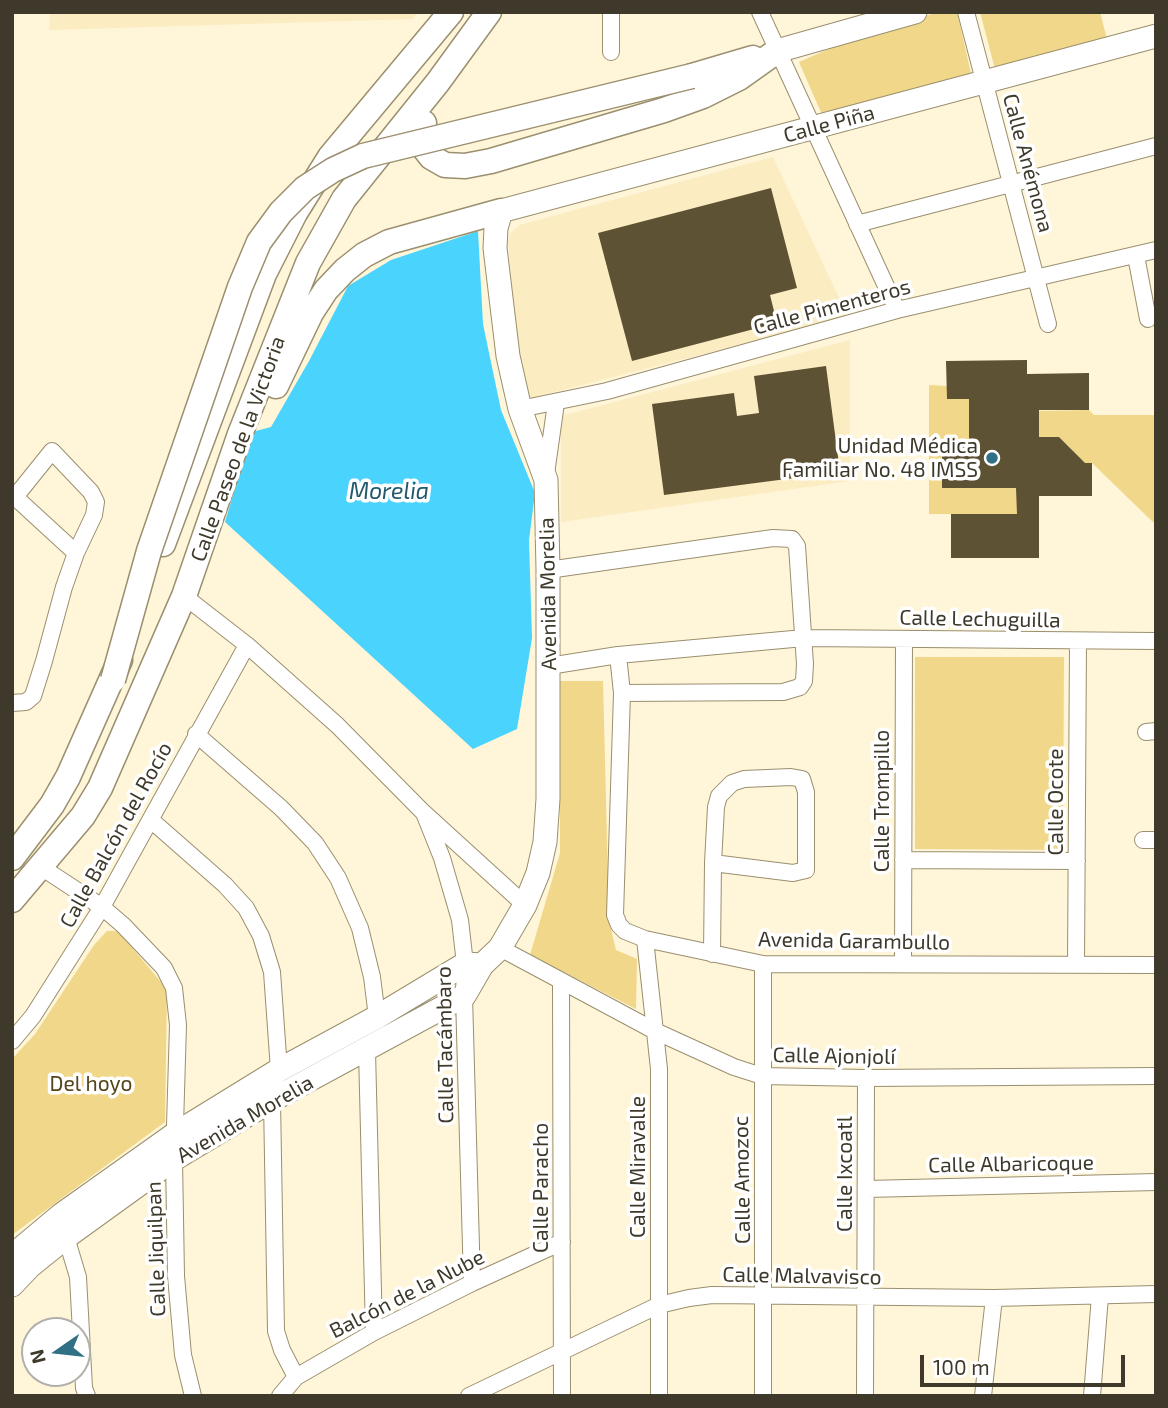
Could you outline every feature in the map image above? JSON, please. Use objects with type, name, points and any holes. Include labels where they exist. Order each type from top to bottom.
[{"type":"main road","name":"Calle Paseo de la Victoria","points":[[12,859],[52,805],[68,777],[113,680],[264,274],[295,213],[330,157],[452,12]]},
{"type":"main road","name":"Calle Paseo de la Victoria","points":[[12,900],[83,816],[100,788],[184,596],[240,434],[308,263],[344,199],[438,82],[489,12]]},
{"type":"main road","points":[[113,680],[149,551],[240,287],[259,242],[281,212],[305,188],[333,170],[363,156],[692,76],[915,12]]},
{"type":"main road","name":"Calle Piña","points":[[501,211],[1156,36]]},
{"type":"main road","points":[[438,82],[422,130],[424,148],[431,157],[445,165],[465,166],[543,146],[703,96],[739,78],[778,51]]},
{"type":"main road","points":[[240,434],[269,398],[326,290],[345,270],[364,255],[389,242],[501,211]]},
{"type":"main road","name":"Avenida Morelia","points":[[12,1255],[61,1216],[175,1134],[279,1070],[474,965],[500,948],[525,905],[538,873],[545,842],[549,666],[546,480],[520,409],[508,356],[495,248],[496,228],[501,211]]},
{"type":"main road","name":"Avenida Morelia","points":[[12,1284],[66,1237],[174,1159],[272,1101],[464,996],[474,965]]},
{"type":"street","points":[[611,12],[611,52]]},
{"type":"street","points":[[760,12],[897,310]]},
{"type":"street","name":"Calle Anémona","points":[[966,12],[1048,324]]},
{"type":"street","points":[[857,224],[1156,146]]},
{"type":"street","name":"Calle Pimenteros","points":[[520,409],[556,403],[897,310],[1156,250]]},
{"type":"street","points":[[1136,256],[1148,318]]},
{"type":"street","points":[[546,480],[556,403]]},
{"type":"street","points":[[12,703],[26,702],[33,696],[64,587],[94,515],[96,502],[91,492],[52,451],[13,496],[76,553]]},
{"type":"street","points":[[548,570],[783,537],[792,539],[797,546],[804,638],[804,681],[800,687],[783,692],[622,693]]},
{"type":"street","name":"Calle Tacámbaro","points":[[184,596],[247,645],[337,725],[424,813],[525,905]]},
{"type":"street","name":"Calle Lechuguilla","points":[[549,666],[618,655],[804,638],[1156,642]]},
{"type":"street","name":"Calle Trompillo","points":[[903,963],[904,639]]},
{"type":"street","name":"Calle Ocote","points":[[1076,964],[1078,641]]},
{"type":"street","name":"Calle Balcón del Rocío","points":[[12,1041],[33,1016],[102,908],[247,645]]},
{"type":"street","name":"Avenida Garambullo","points":[[618,655],[622,693],[615,915],[625,931],[645,939],[763,964],[1156,965]]},
{"type":"street","points":[[196,734],[281,808],[316,843],[338,877],[360,928],[372,976],[377,1017]]},
{"type":"street","points":[[712,954],[713,863],[719,796],[732,783],[744,779],[802,779],[806,792],[806,870],[793,873],[713,863]]},
{"type":"street","name":"Calle Tacámbaro","points":[[424,813],[442,858],[474,965]]},
{"type":"street","points":[[150,820],[225,885],[246,908],[261,936],[272,972],[279,1070]]},
{"type":"street","points":[[903,860],[1077,861]]},
{"type":"street","name":"Calle Jiquilpan","points":[[41,867],[102,908],[164,968],[174,988],[178,1025],[174,1159],[179,1321],[183,1355],[193,1396]]},
{"type":"street","name":"Calle Miravalle","points":[[645,939],[659,1069],[659,1396]]},
{"type":"street","name":"Calle Ajonjolí","points":[[500,948],[655,1031],[734,1067],[762,1076],[1156,1076]]},
{"type":"street","name":"Calle Amozoc","points":[[763,964],[763,1396]]},
{"type":"street","name":"Calle Paracho","points":[[561,981],[562,1396]]},
{"type":"street","name":"Calle Tacámbaro","points":[[464,996],[472,1283]]},
{"type":"street","points":[[367,1051],[374,1332]]},
{"type":"street","name":"Calle Ixcoatl","points":[[865,1396],[866,1078]]},
{"type":"street","points":[[272,1101],[276,1331],[296,1377]]},
{"type":"street","name":"Calle Albaricoque","points":[[867,1188],[1156,1182]]},
{"type":"street","points":[[66,1237],[78,1277],[81,1393]]},
{"type":"street","name":"Balcón de la Nube","points":[[280,1396],[296,1377],[374,1332],[562,1242]]},
{"type":"street","name":"Calle Malvavisco","points":[[469,1396],[659,1305],[712,1295],[994,1298],[1156,1294]]},
{"type":"street","points":[[1092,1396],[1100,1296]]},
{"type":"street","points":[[984,1396],[994,1298]]},
{"type":"shaded area","points":[[50,12],[417,12],[413,19],[49,30]]},
{"type":"shaded area","points":[[773,157],[848,317],[531,398],[521,382],[508,242],[510,234],[519,225]]},
{"type":"shaded area","points":[[850,340],[850,481],[561,522],[561,416]]},
{"type":"green space","points":[[940,12],[957,12],[973,82],[823,117],[799,62],[875,29]]},
{"type":"green space","points":[[980,12],[1100,12],[1108,43],[996,73]]},
{"type":"green space","points":[[929,385],[947,386],[978,399],[969,401],[969,445],[942,445],[1016,488],[1030,514],[929,514]]},
{"type":"green space","points":[[1089,410],[1094,415],[1156,415],[1156,525],[1092,463],[1041,463],[1073,451],[1059,437],[1039,437],[1039,411]]},
{"type":"green space","points":[[915,657],[1064,657],[1063,850],[915,849]]},
{"type":"green space","points":[[560,681],[603,681],[609,921],[616,950],[637,959],[636,1009],[530,955],[560,853]]},
{"type":"green space","name":"Del hoyo","points":[[107,931],[118,931],[167,989],[165,1122],[12,1235],[12,1059],[35,1034],[94,945]]},
{"type":"water","name":"Morelia","points":[[478,231],[483,324],[501,410],[535,493],[529,540],[532,638],[517,729],[473,749],[225,522],[252,432],[271,427],[348,286],[391,260]]},
{"type":"building","points":[[771,188],[797,288],[770,295],[777,323],[632,361],[598,233]]},
{"type":"building","name":"Unidad Médica Familiar No. 48 IMSS","points":[[1027,360],[1027,374],[1089,373],[1089,410],[1039,410],[1039,437],[1059,437],[1085,463],[1092,463],[1092,496],[1039,496],[1039,558],[951,558],[951,514],[1017,514],[1016,488],[942,488],[942,445],[969,445],[969,399],[947,399],[946,361]]},
{"type":"building","points":[[826,366],[840,472],[664,495],[652,404],[734,393],[737,416],[759,413],[754,376]]},
{"type":"place","name":"Unidad Médica Familiar No. 48 IMSS","points":[[992,458]]}]
